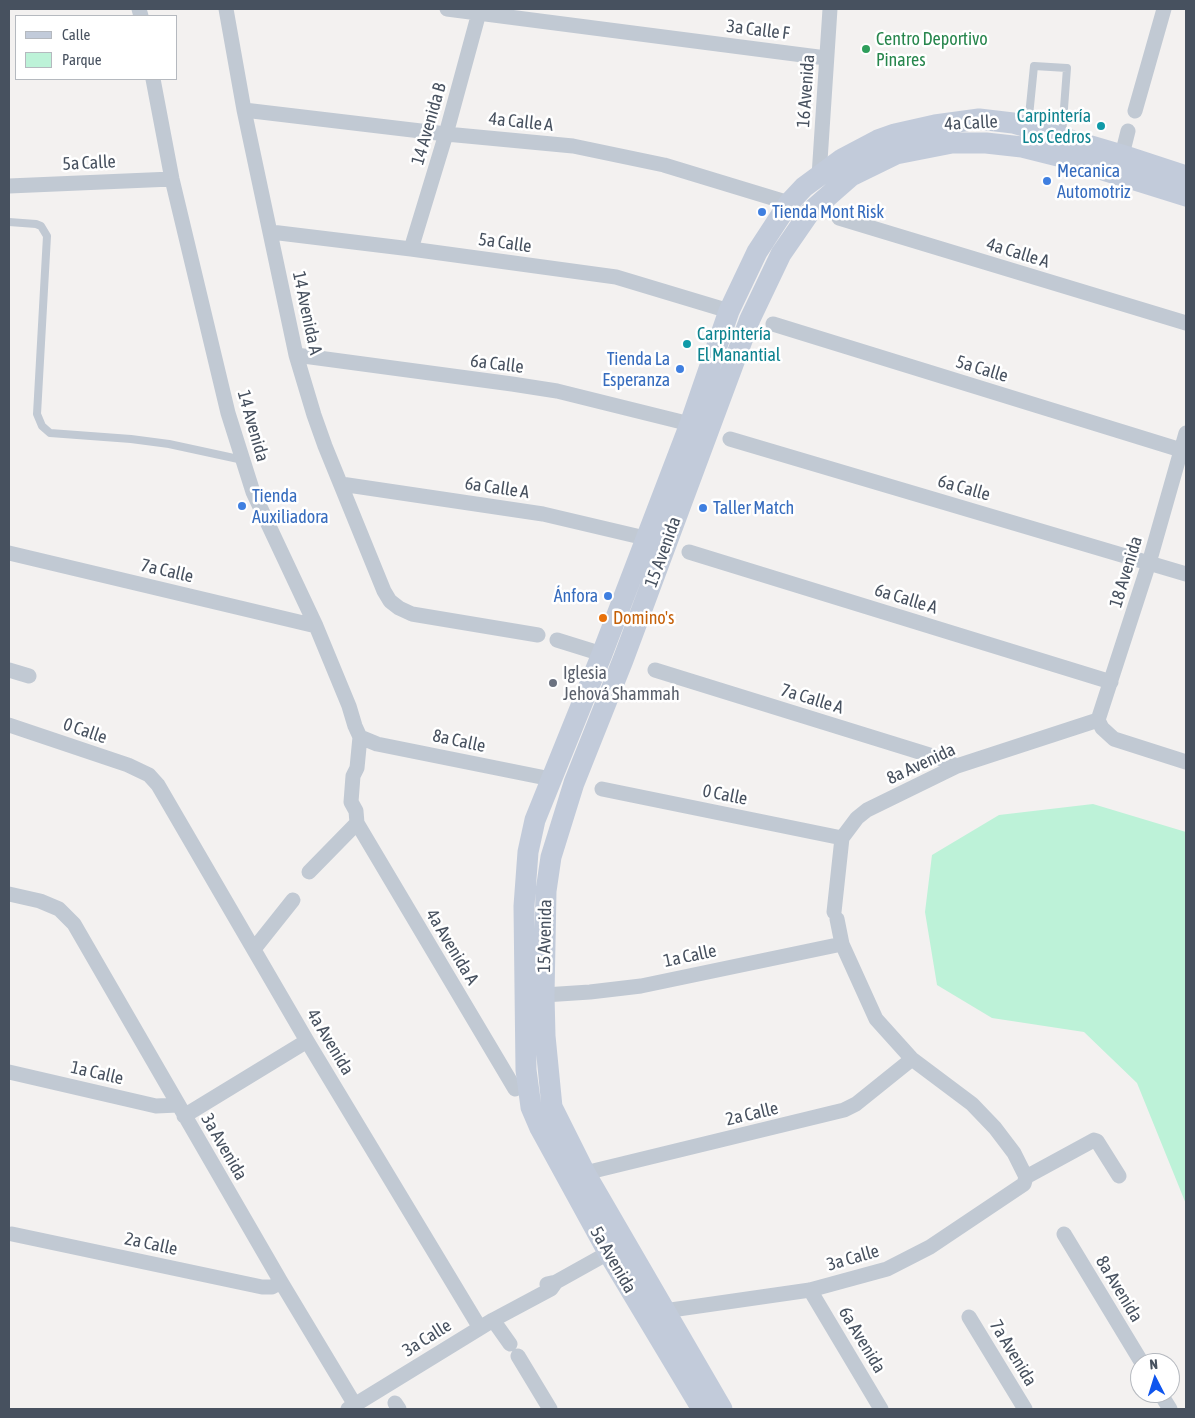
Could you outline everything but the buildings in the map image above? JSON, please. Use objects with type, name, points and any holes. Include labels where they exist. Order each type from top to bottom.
[{"type":"main road","name":"4a Calle","points":[[819,176],[842,159],[878,140],[913,129],[979,119],[1013,122],[1122,154],[1186,176]]},
{"type":"main road","name":"4a Calle","points":[[851,176],[896,154],[952,143],[986,143],[1022,147],[1058,156],[1186,196]]},
{"type":"main road","name":"15 Avenida","points":[[531,1107],[526,1070],[524,906],[528,852],[535,820],[602,654],[690,424],[729,312],[757,252],[788,203],[804,187],[819,176]]},
{"type":"main road","name":"15 Avenida","points":[[552,1107],[545,1036],[544,995],[546,891],[550,857],[574,783],[623,660],[750,319],[782,254],[810,212],[851,176]]},
{"type":"main road","name":"5a Avenida","points":[[531,1107],[540,1128],[617,1249],[702,1409]]},
{"type":"main road","name":"5a Avenida","points":[[552,1107],[585,1173],[617,1249],[664,1311],[722,1409]]},
{"type":"street","name":"14 Avenida A","points":[[226,9],[244,110],[296,355],[314,415],[384,591],[390,601],[412,614],[538,635]]},
{"type":"street","name":"3a Calle F","points":[[447,9],[479,11],[826,58]]},
{"type":"street","name":"16 Avenida","points":[[819,176],[830,9]]},
{"type":"street","points":[[1135,111],[1164,9]]},
{"type":"street","name":"14 Avenida B","points":[[411,249],[446,134],[479,11]]},
{"type":"street","name":"14 Avenida","points":[[152,80],[172,179],[228,413],[253,492],[316,626],[350,706],[354,726],[360,737],[357,768],[353,776],[351,802],[356,817]]},
{"type":"street","name":"4a Calle A","points":[[244,110],[548,144],[618,155],[664,165],[788,203]]},
{"type":"street","points":[[1122,154],[1128,131]]},
{"type":"street","name":"5a Calle","points":[[9,186],[172,179]]},
{"type":"street","name":"4a Calle A","points":[[839,218],[1186,323]]},
{"type":"street","name":"5a Calle","points":[[271,232],[616,277],[729,312]]},
{"type":"street","name":"5a Calle","points":[[772,324],[1181,450]]},
{"type":"street","name":"6a Calle","points":[[296,355],[557,391],[690,424]]},
{"type":"street","name":"18 Avenida","points":[[1098,720],[1149,563],[1186,433]]},
{"type":"street","name":"6a Calle","points":[[730,439],[1186,574]]},
{"type":"street","name":"6a Calle A","points":[[341,484],[543,514],[646,538]]},
{"type":"street","name":"6a Calle A","points":[[689,552],[1111,682]]},
{"type":"street","name":"7a Calle","points":[[9,553],[316,626]]},
{"type":"street","points":[[557,640],[602,654]]},
{"type":"street","points":[[9,670],[29,676]]},
{"type":"street","name":"7a Calle A","points":[[655,670],[939,758],[957,766]]},
{"type":"street","points":[[1098,720],[1102,728],[1114,739],[1186,762]]},
{"type":"street","name":"8a Avenida","points":[[842,838],[857,818],[866,810],[957,766],[1098,720]]},
{"type":"street","name":"0 Calle","points":[[9,725],[128,765],[149,775]]},
{"type":"street","name":"8a Calle","points":[[360,737],[377,744],[551,779]]},
{"type":"street","name":"4a Avenida","points":[[149,775],[158,785],[307,1041],[480,1328]]},
{"type":"street","name":"0 Calle","points":[[602,789],[842,838]]},
{"type":"street","points":[[309,872],[356,817]]},
{"type":"street","name":"4a Avenida A","points":[[356,817],[515,1089]]},
{"type":"street","points":[[842,838],[836,915],[842,944],[876,1019],[912,1060],[972,1104],[995,1128],[1014,1153],[1026,1177]]},
{"type":"street","name":"3a Avenida","points":[[9,894],[40,900],[60,909],[74,924],[352,1407]]},
{"type":"street","points":[[254,949],[293,900]]},
{"type":"street","name":"1a Calle","points":[[544,995],[641,986],[842,944]]},
{"type":"street","points":[[181,1111],[307,1041]]},
{"type":"street","name":"2a Calle","points":[[585,1173],[844,1110],[856,1104],[912,1060]]},
{"type":"street","name":"1a Calle","points":[[9,1072],[181,1111]]},
{"type":"street","name":"3a Calle","points":[[664,1311],[810,1290],[887,1269],[930,1247],[1024,1184],[1026,1177],[1094,1140],[1097,1141],[1119,1176]]},
{"type":"street","name":"2a Calle","points":[[12,1234],[262,1287],[272,1287],[281,1282]]},
{"type":"street","name":"8a Avenida","points":[[1064,1234],[1136,1353]]},
{"type":"street","name":"3a Calle","points":[[352,1407],[527,1301],[529,1295],[617,1249]]},
{"type":"street","name":"6a Avenida","points":[[810,1290],[881,1409]]},
{"type":"street","name":"7a Avenida","points":[[969,1317],[1025,1409]]},
{"type":"street","points":[[494,1320],[550,1409]]},
{"type":"lane","points":[[1028,127],[1034,66],[1067,68],[1062,137]]},
{"type":"lane","points":[[9,222],[36,224],[44,230],[47,236],[37,414],[42,426],[50,433],[169,444],[243,460]]},
{"type":"green space","points":[[1093,804],[1186,832],[1186,1204],[1137,1083],[1084,1032],[992,1018],[937,985],[925,912],[932,855],[999,815]]},
{"type":"place","name":"Centro Deportivo Pinares","points":[[866,49]]},
{"type":"place","name":"Carpintería Los Cedros","points":[[1101,126]]},
{"type":"place","name":"Mecanica Automotriz","points":[[1047,181]]},
{"type":"place","name":"Tienda Mont Risk","points":[[762,212]]},
{"type":"place","name":"Carpintería El Manantial","points":[[687,344]]},
{"type":"place","name":"Tienda La Esperanza","points":[[680,369]]},
{"type":"place","name":"Tienda Auxiliadora","points":[[242,506]]},
{"type":"place","name":"Taller Match","points":[[703,508]]},
{"type":"place","name":"Ánfora","points":[[608,596]]},
{"type":"place","name":"Domino's","points":[[603,618]]},
{"type":"place","name":"Iglesia Jehová Shammah","points":[[553,683]]}]
